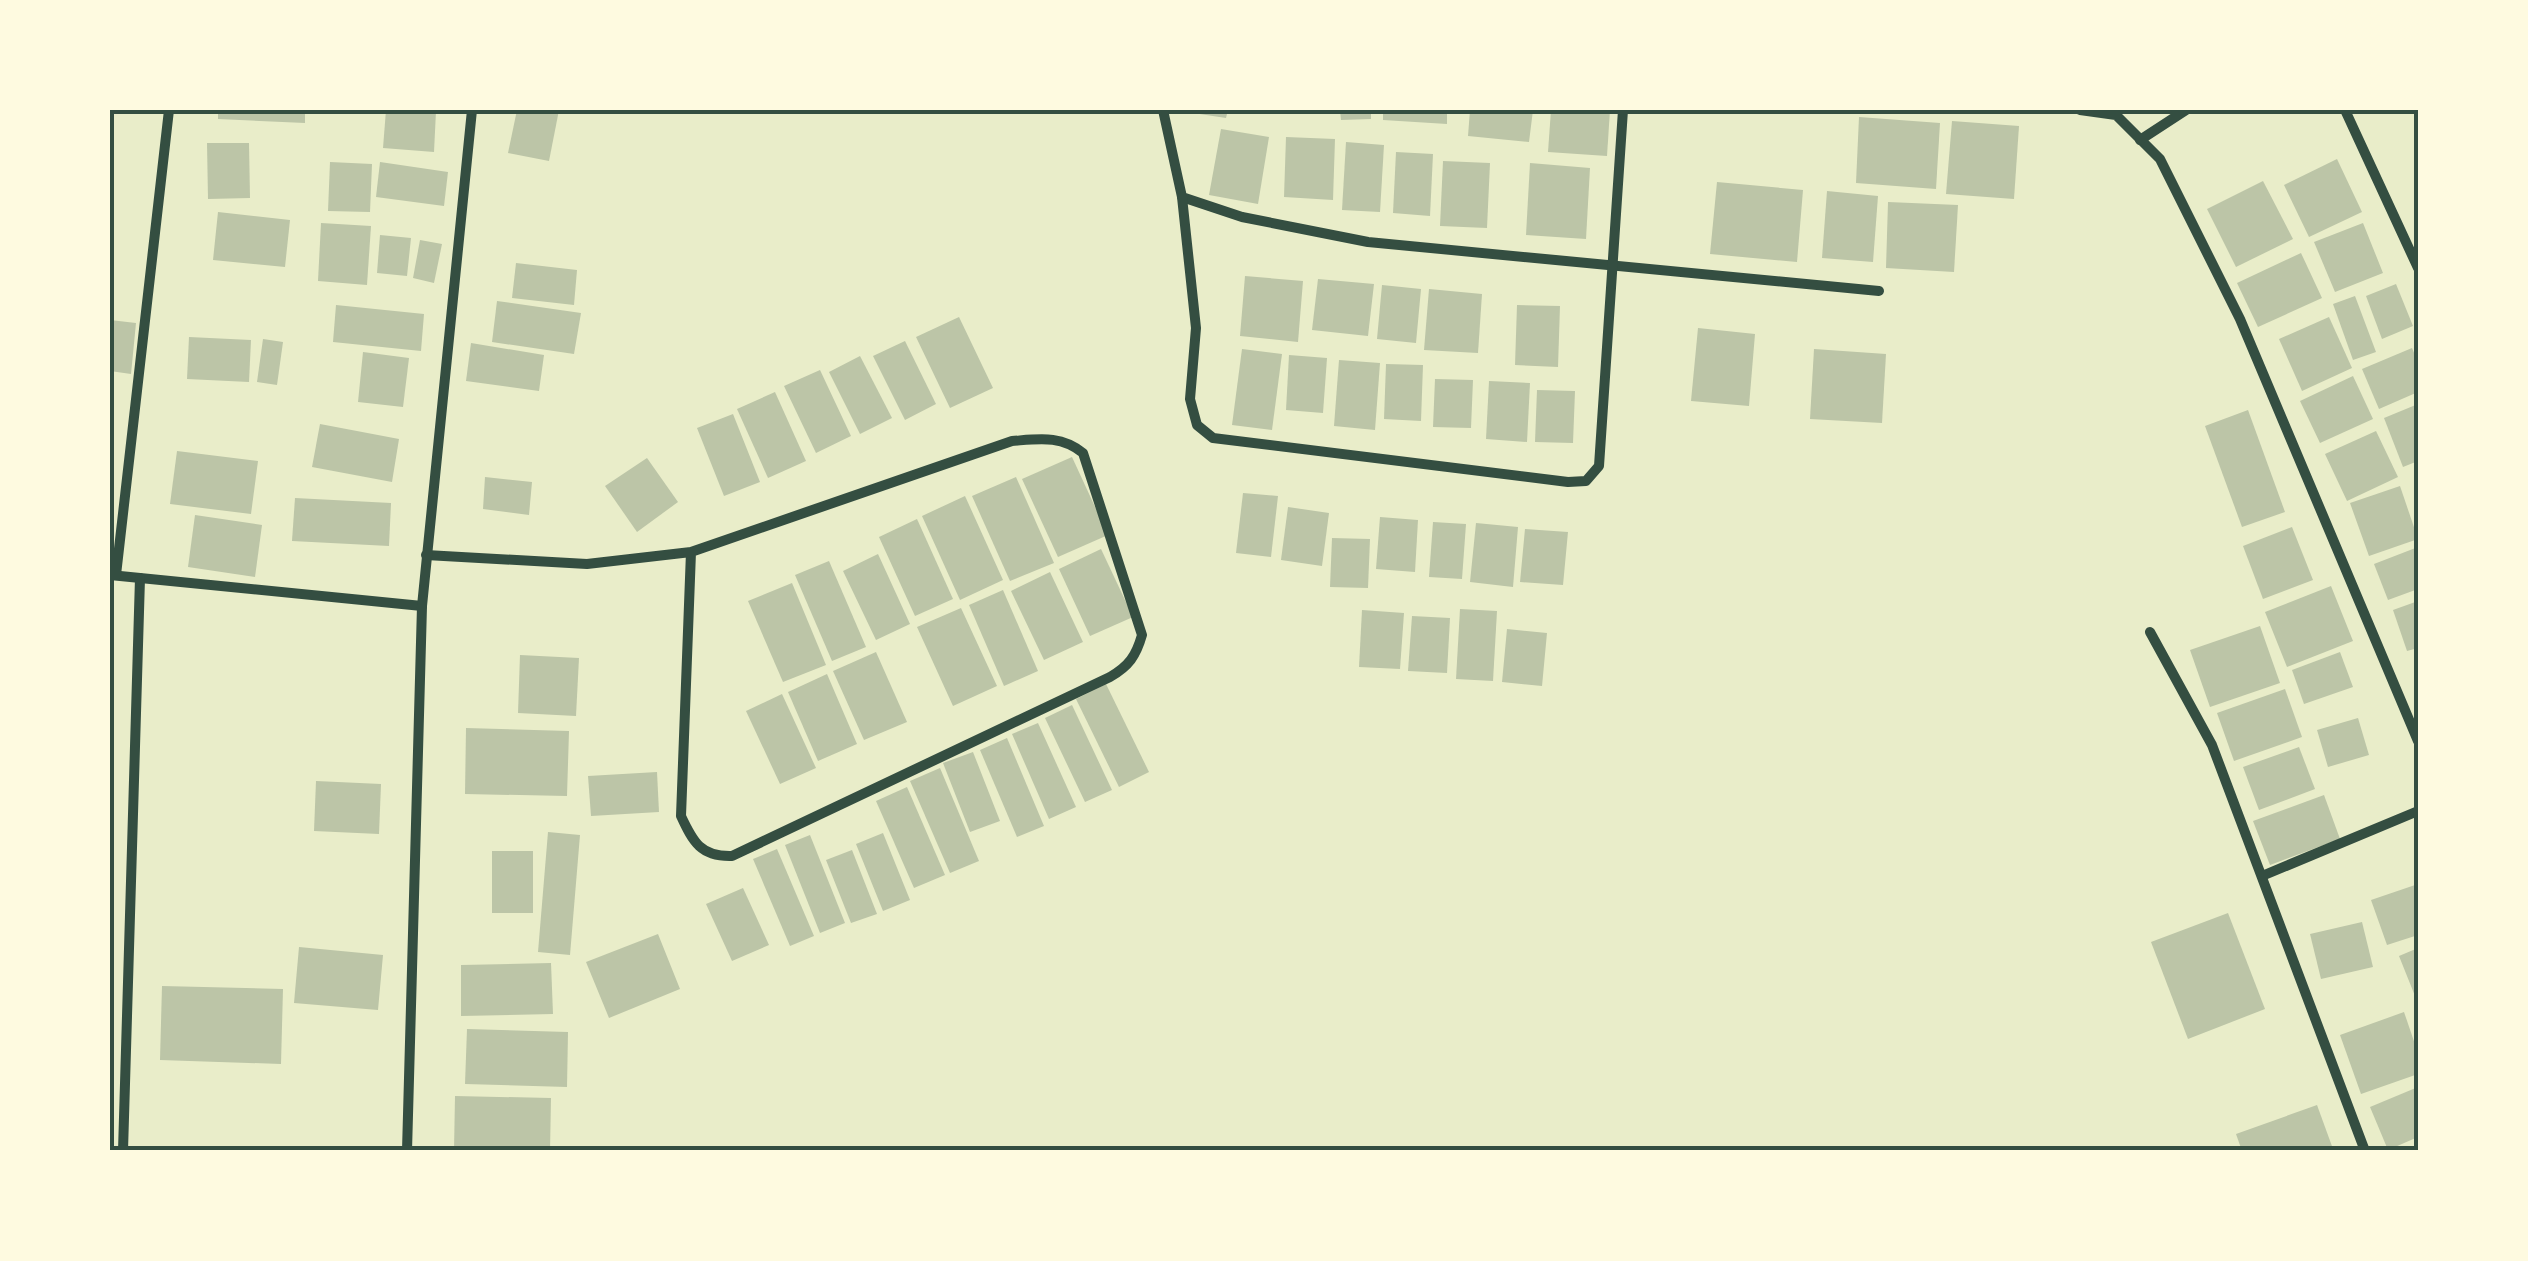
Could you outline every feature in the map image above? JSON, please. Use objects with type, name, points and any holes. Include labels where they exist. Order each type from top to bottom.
[{"type":"street","points":[[169,110],[113,575],[422,606]]},
{"type":"street","points":[[406,1151],[422,606],[472,110]]},
{"type":"street","points":[[1163,110],[1182,197],[1196,328],[1190,399],[1197,425],[1213,438],[1568,482],[1586,481],[1599,466],[1623,110]]},
{"type":"street","points":[[2080,110],[2116,116],[2160,159],[2240,319],[2418,741]]},
{"type":"street","points":[[2140,140],[2186,110]]},
{"type":"street","points":[[2346,110],[2418,268]]},
{"type":"street","points":[[1182,197],[1242,217],[1368,242],[1879,291]]},
{"type":"street","points":[[426,555],[587,564],[691,552],[1012,441],[1048,438],[1070,442],[1083,453],[1142,635],[1137,654],[1128,667],[1110,677],[732,856],[716,856],[695,846],[681,816],[691,552]]},
{"type":"street","points":[[124,1151],[140,578]]},
{"type":"street","points":[[2150,632],[2212,745],[2365,1151]]},
{"type":"street","points":[[2262,876],[2418,811]]},
{"type":"building","points":[[218,110],[305,110],[305,123],[218,119]]},
{"type":"building","points":[[386,110],[436,111],[434,152],[383,148]]},
{"type":"building","points":[[517,110],[559,110],[549,161],[508,153]]},
{"type":"building","points":[[1228,110],[1226,118],[1193,113]]},
{"type":"building","points":[[1340,110],[1371,110],[1371,119],[1341,120]]},
{"type":"building","points":[[1383,110],[1447,110],[1447,124],[1383,120]]},
{"type":"building","points":[[1470,110],[1533,110],[1529,142],[1468,136]]},
{"type":"building","points":[[1551,110],[1610,110],[1607,156],[1548,152]]},
{"type":"building","points":[[1859,117],[1940,123],[1936,189],[1856,183]]},
{"type":"building","points":[[1952,121],[2019,126],[2014,199],[1946,194]]},
{"type":"building","points":[[1221,129],[1269,137],[1258,204],[1209,195]]},
{"type":"building","points":[[1286,137],[1335,139],[1333,200],[1284,197]]},
{"type":"building","points":[[1346,142],[1384,145],[1380,212],[1342,210]]},
{"type":"building","points":[[207,143],[249,143],[250,198],[208,199]]},
{"type":"building","points":[[1396,152],[1433,154],[1430,216],[1393,213]]},
{"type":"building","points":[[2337,159],[2362,212],[2309,237],[2284,185]]},
{"type":"building","points":[[1443,161],[1490,163],[1487,228],[1440,226]]},
{"type":"building","points":[[330,162],[372,164],[370,212],[328,211]]},
{"type":"building","points":[[380,162],[448,172],[444,206],[376,197]]},
{"type":"building","points":[[1530,163],[1590,168],[1586,239],[1526,235]]},
{"type":"building","points":[[2263,181],[2293,239],[2236,267],[2207,209]]},
{"type":"building","points":[[1717,182],[1803,190],[1797,262],[1710,254]]},
{"type":"building","points":[[1827,191],[1878,196],[1873,262],[1822,258]]},
{"type":"building","points":[[1888,202],[1958,205],[1954,272],[1886,268]]},
{"type":"building","points":[[218,212],[290,220],[285,267],[213,260]]},
{"type":"building","points":[[321,223],[371,226],[367,285],[318,281]]},
{"type":"building","points":[[2363,223],[2383,273],[2335,292],[2314,242]]},
{"type":"building","points":[[380,235],[411,238],[407,276],[377,273]]},
{"type":"building","points":[[420,240],[442,244],[434,283],[413,278]]},
{"type":"building","points":[[2301,253],[2322,298],[2258,327],[2237,283]]},
{"type":"building","points":[[516,263],[577,270],[574,305],[512,298]]},
{"type":"building","points":[[1245,276],[1303,281],[1298,342],[1240,336]]},
{"type":"building","points":[[1318,279],[1374,284],[1368,336],[1312,330]]},
{"type":"building","points":[[2396,284],[2413,326],[2382,339],[2366,296]]},
{"type":"building","points":[[1382,285],[1421,289],[1416,343],[1377,339]]},
{"type":"building","points":[[1429,289],[1482,294],[1478,353],[1424,350]]},
{"type":"building","points":[[2355,296],[2376,352],[2353,360],[2333,304]]},
{"type":"building","points":[[497,301],[581,313],[574,354],[492,342]]},
{"type":"building","points":[[336,305],[424,314],[421,351],[333,342]]},
{"type":"building","points":[[1517,305],[1560,306],[1558,367],[1515,365]]},
{"type":"building","points":[[959,317],[993,388],[950,408],[916,337]]},
{"type":"building","points":[[2329,317],[2352,368],[2302,391],[2279,339]]},
{"type":"building","points":[[110,320],[136,323],[131,374],[110,371]]},
{"type":"building","points":[[1698,328],[1755,334],[1749,406],[1691,401]]},
{"type":"building","points":[[189,337],[251,340],[249,382],[187,379]]},
{"type":"building","points":[[263,339],[283,342],[277,385],[257,382]]},
{"type":"building","points":[[905,341],[936,404],[905,420],[873,356]]},
{"type":"building","points":[[471,343],[544,355],[539,391],[466,381]]},
{"type":"building","points":[[2412,348],[2418,362],[2418,392],[2379,409],[2362,369]]},
{"type":"building","points":[[1242,349],[1282,354],[1272,430],[1232,425]]},
{"type":"building","points":[[1814,349],[1886,354],[1882,423],[1810,419]]},
{"type":"building","points":[[363,352],[409,358],[403,407],[358,402]]},
{"type":"building","points":[[1289,355],[1327,358],[1323,413],[1286,410]]},
{"type":"building","points":[[860,356],[892,418],[860,434],[829,372]]},
{"type":"building","points":[[1339,360],[1380,363],[1375,430],[1334,426]]},
{"type":"building","points":[[1386,364],[1423,365],[1421,421],[1384,419]]},
{"type":"building","points":[[820,370],[851,436],[816,453],[784,386]]},
{"type":"building","points":[[2353,376],[2373,419],[2320,443],[2300,401]]},
{"type":"building","points":[[1435,379],[1473,380],[1471,428],[1433,427]]},
{"type":"building","points":[[1489,381],[1530,383],[1527,442],[1486,439]]},
{"type":"building","points":[[1537,390],[1575,391],[1573,443],[1535,442]]},
{"type":"building","points":[[775,392],[806,461],[768,478],[737,409]]},
{"type":"building","points":[[2418,404],[2418,461],[2403,467],[2384,418]]},
{"type":"building","points":[[2248,410],[2285,512],[2242,527],[2205,426]]},
{"type":"building","points":[[733,414],[760,482],[724,496],[697,428]]},
{"type":"building","points":[[320,424],[399,439],[392,482],[312,467]]},
{"type":"building","points":[[2376,431],[2398,477],[2347,501],[2325,454]]},
{"type":"building","points":[[177,451],[258,461],[251,514],[170,504]]},
{"type":"building","points":[[1072,457],[1108,535],[1058,557],[1022,479]]},
{"type":"building","points":[[647,458],[678,502],[637,532],[605,486]]},
{"type":"building","points":[[485,477],[532,482],[529,515],[483,509]]},
{"type":"building","points":[[1016,477],[1054,563],[1010,581],[972,496]]},
{"type":"building","points":[[2400,486],[2418,539],[2369,556],[2350,503]]},
{"type":"building","points":[[1243,493],[1278,496],[1271,557],[1236,553]]},
{"type":"building","points":[[965,496],[1003,580],[960,600],[922,516]]},
{"type":"building","points":[[295,498],[391,503],[389,546],[292,541]]},
{"type":"building","points":[[1288,507],[1329,513],[1322,566],[1281,560]]},
{"type":"building","points":[[195,515],[262,525],[255,577],[188,567]]},
{"type":"building","points":[[1380,517],[1418,520],[1415,572],[1376,569]]},
{"type":"building","points":[[917,519],[953,599],[915,616],[879,537]]},
{"type":"building","points":[[1433,522],[1466,524],[1462,579],[1429,577]]},
{"type":"building","points":[[1476,523],[1518,527],[1513,587],[1470,582]]},
{"type":"building","points":[[2292,527],[2313,580],[2263,599],[2243,546]]},
{"type":"building","points":[[1525,529],[1568,532],[1563,585],[1520,582]]},
{"type":"building","points":[[1332,538],[1370,539],[1368,588],[1330,587]]},
{"type":"building","points":[[2418,547],[2418,589],[2388,600],[2374,564]]},
{"type":"building","points":[[1101,549],[1133,617],[1090,636],[1059,569]]},
{"type":"building","points":[[878,554],[910,624],[876,640],[843,571]]},
{"type":"building","points":[[829,561],[866,647],[832,661],[795,575]]},
{"type":"building","points":[[1050,572],[1083,642],[1044,660],[1011,591]]},
{"type":"building","points":[[792,583],[826,665],[783,682],[748,601]]},
{"type":"building","points":[[2331,586],[2353,641],[2287,667],[2265,612]]},
{"type":"building","points":[[1003,590],[1038,671],[1004,686],[969,605]]},
{"type":"building","points":[[2418,601],[2418,648],[2407,651],[2393,610]]},
{"type":"building","points":[[961,608],[997,686],[953,706],[917,627]]},
{"type":"building","points":[[1460,609],[1497,611],[1493,681],[1456,679]]},
{"type":"building","points":[[1362,610],[1404,613],[1400,669],[1359,667]]},
{"type":"building","points":[[1412,616],[1450,618],[1447,673],[1408,671]]},
{"type":"building","points":[[2260,626],[2280,683],[2210,707],[2190,650]]},
{"type":"building","points":[[1507,629],[1547,633],[1542,686],[1502,682]]},
{"type":"building","points":[[876,652],[907,722],[864,740],[833,671]]},
{"type":"building","points":[[2340,652],[2353,687],[2304,704],[2292,670]]},
{"type":"building","points":[[520,655],[579,658],[576,716],[518,713]]},
{"type":"building","points":[[827,674],[857,744],[818,761],[788,692]]},
{"type":"building","points":[[1106,684],[1149,772],[1119,787],[1076,699]]},
{"type":"building","points":[[2285,689],[2302,737],[2234,761],[2217,713]]},
{"type":"building","points":[[782,694],[816,768],[780,784],[746,711]]},
{"type":"building","points":[[1072,705],[1112,790],[1085,802],[1045,718]]},
{"type":"building","points":[[2358,718],[2369,755],[2328,767],[2317,730]]},
{"type":"building","points":[[1038,723],[1076,807],[1049,819],[1012,734]]},
{"type":"building","points":[[466,728],[569,731],[567,796],[465,794]]},
{"type":"building","points":[[1007,738],[1044,826],[1017,837],[980,750]]},
{"type":"building","points":[[2299,747],[2315,789],[2259,810],[2243,767]]},
{"type":"building","points":[[973,752],[1000,821],[970,832],[943,763]]},
{"type":"building","points":[[940,768],[979,861],[950,873],[910,781]]},
{"type":"building","points":[[657,772],[659,812],[591,816],[588,776]]},
{"type":"building","points":[[316,781],[381,784],[379,834],[314,831]]},
{"type":"building","points":[[907,787],[945,875],[914,888],[876,801]]},
{"type":"building","points":[[2324,795],[2340,839],[2270,865],[2253,821]]},
{"type":"building","points":[[548,832],[580,835],[570,955],[538,952]]},
{"type":"building","points":[[883,833],[910,900],[883,911],[856,844]]},
{"type":"building","points":[[810,835],[845,923],[820,933],[785,845]]},
{"type":"building","points":[[777,849],[814,936],[790,946],[753,859]]},
{"type":"building","points":[[852,850],[877,914],[851,923],[826,860]]},
{"type":"building","points":[[492,851],[533,851],[533,913],[492,913]]},
{"type":"building","points":[[2418,884],[2418,935],[2387,945],[2371,900]]},
{"type":"building","points":[[743,888],[769,945],[732,961],[706,904]]},
{"type":"building","points":[[2228,913],[2265,1009],[2188,1039],[2151,942]]},
{"type":"building","points":[[2362,922],[2373,967],[2321,979],[2310,934]]},
{"type":"building","points":[[658,934],[680,989],[609,1018],[586,962]]},
{"type":"building","points":[[299,947],[383,955],[378,1010],[294,1003]]},
{"type":"building","points":[[2418,948],[2418,995],[2415,996],[2399,956]]},
{"type":"building","points":[[551,963],[553,1014],[461,1016],[461,965]]},
{"type":"building","points":[[162,986],[283,989],[281,1064],[160,1060]]},
{"type":"building","points":[[2404,1012],[2418,1053],[2418,1074],[2361,1094],[2340,1035]]},
{"type":"building","points":[[467,1029],[568,1032],[567,1087],[465,1084]]},
{"type":"building","points":[[2418,1087],[2418,1137],[2388,1150],[2370,1107]]},
{"type":"building","points":[[455,1096],[551,1098],[550,1151],[454,1151]]},
{"type":"building","points":[[2317,1105],[2333,1149],[2242,1151],[2236,1134]]}]
